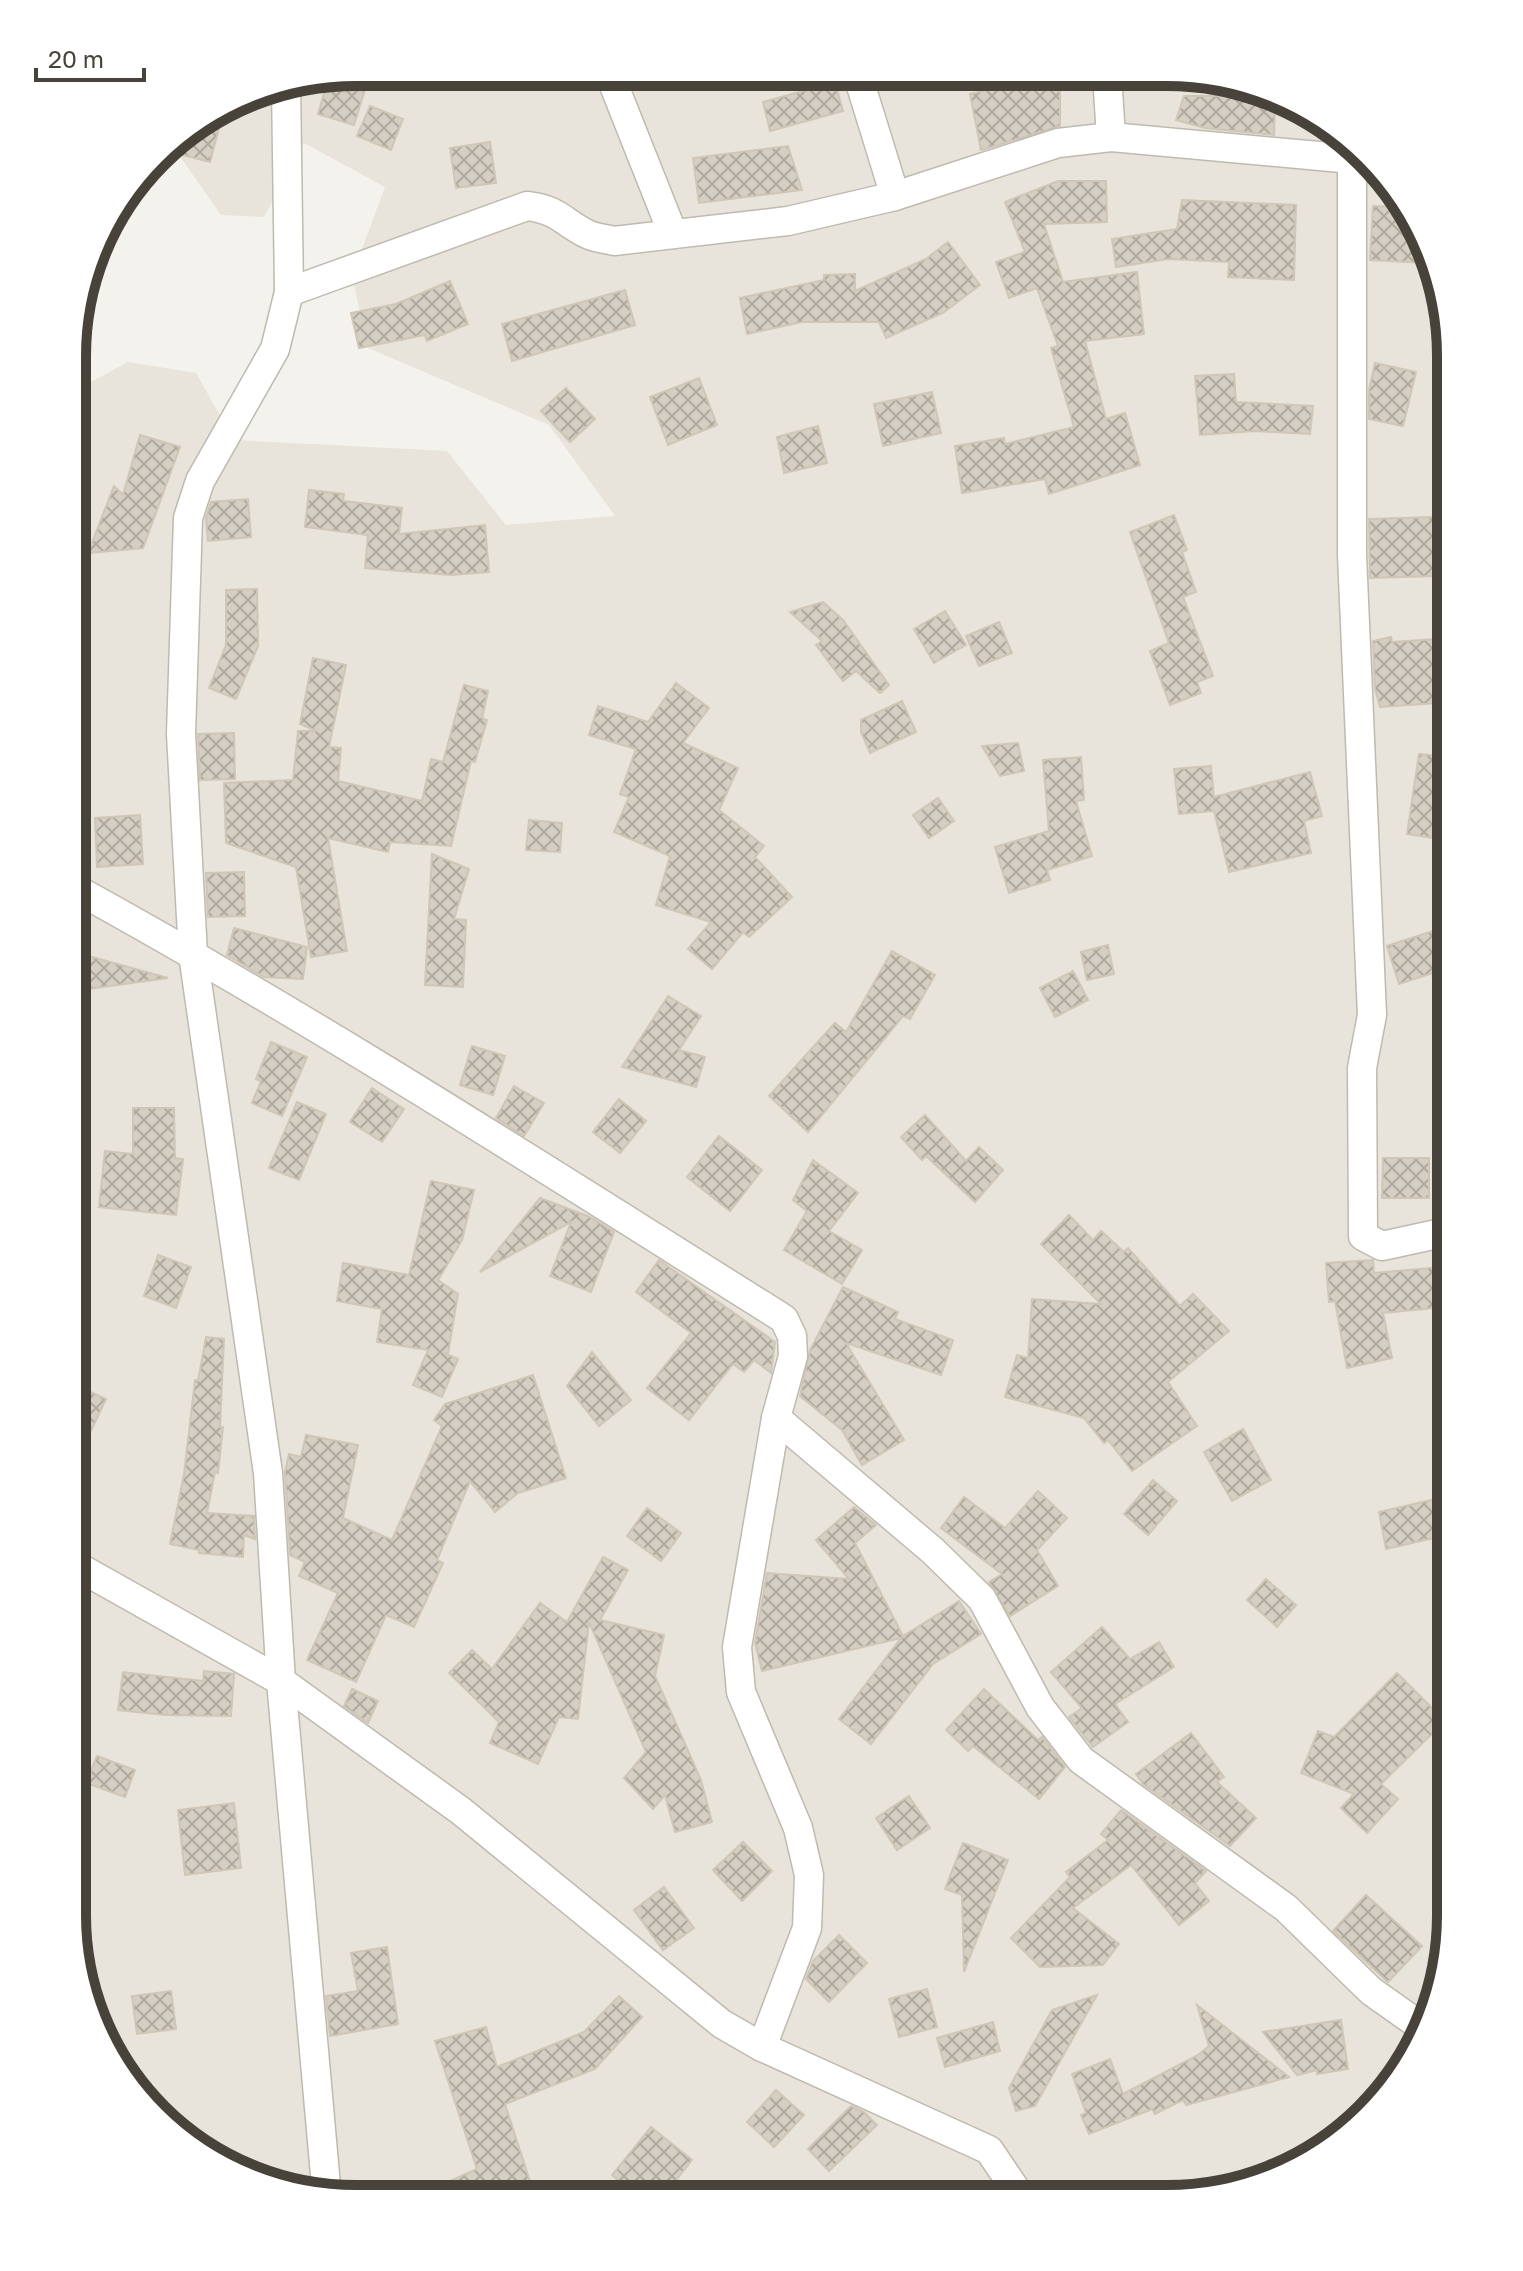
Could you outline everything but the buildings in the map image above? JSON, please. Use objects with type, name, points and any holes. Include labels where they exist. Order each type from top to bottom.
[{"type":"street","points":[[861,86],[895,196]]},
{"type":"street","points":[[1108,86],[1111,137]]},
{"type":"street","points":[[614,87],[673,234]]},
{"type":"street","points":[[286,95],[289,292],[275,349],[200,481],[188,518],[181,734],[193,954],[268,1473],[281,1681],[326,2183]]},
{"type":"street","points":[[289,292],[527,206],[545,208],[565,217],[587,234],[614,241],[788,221],[895,196],[1058,143],[1111,137],[1343,152]]},
{"type":"street","points":[[1352,160],[1352,555],[1372,1015],[1362,1068],[1363,1236],[1382,1246],[1436,1234]]},
{"type":"street","points":[[86,895],[193,954],[784,1319],[792,1336],[793,1356],[776,1418],[737,1647],[741,1692],[798,1828],[809,1875],[807,1928],[762,2047]]},
{"type":"street","points":[[776,1418],[933,1551],[982,1599],[1040,1707],[1081,1760],[1286,1908],[1371,1991],[1414,2022]]},
{"type":"street","points":[[86,1571],[281,1681],[461,1811],[722,2024],[762,2047],[989,2150],[1013,2185]]},
{"type":"shaded area","points":[[1167,86],[1202,88],[1237,95],[1302,122],[1358,165],[1401,221],[1428,286],[1435,321],[1437,356],[1436,1932],[1432,1968],[1423,2002],[1391,2065],[1358,2106],[1302,2149],[1237,2176],[1167,2185],[321,2183],[286,2176],[221,2149],[165,2106],[122,2050],[95,1985],[86,1915],[86,385],[128,362],[196,373],[234,440],[447,451],[506,525],[615,516],[549,425],[368,348],[352,276],[385,187],[304,143],[264,217],[221,215],[178,153],[221,122],[269,100],[303,91],[339,87]]}]
